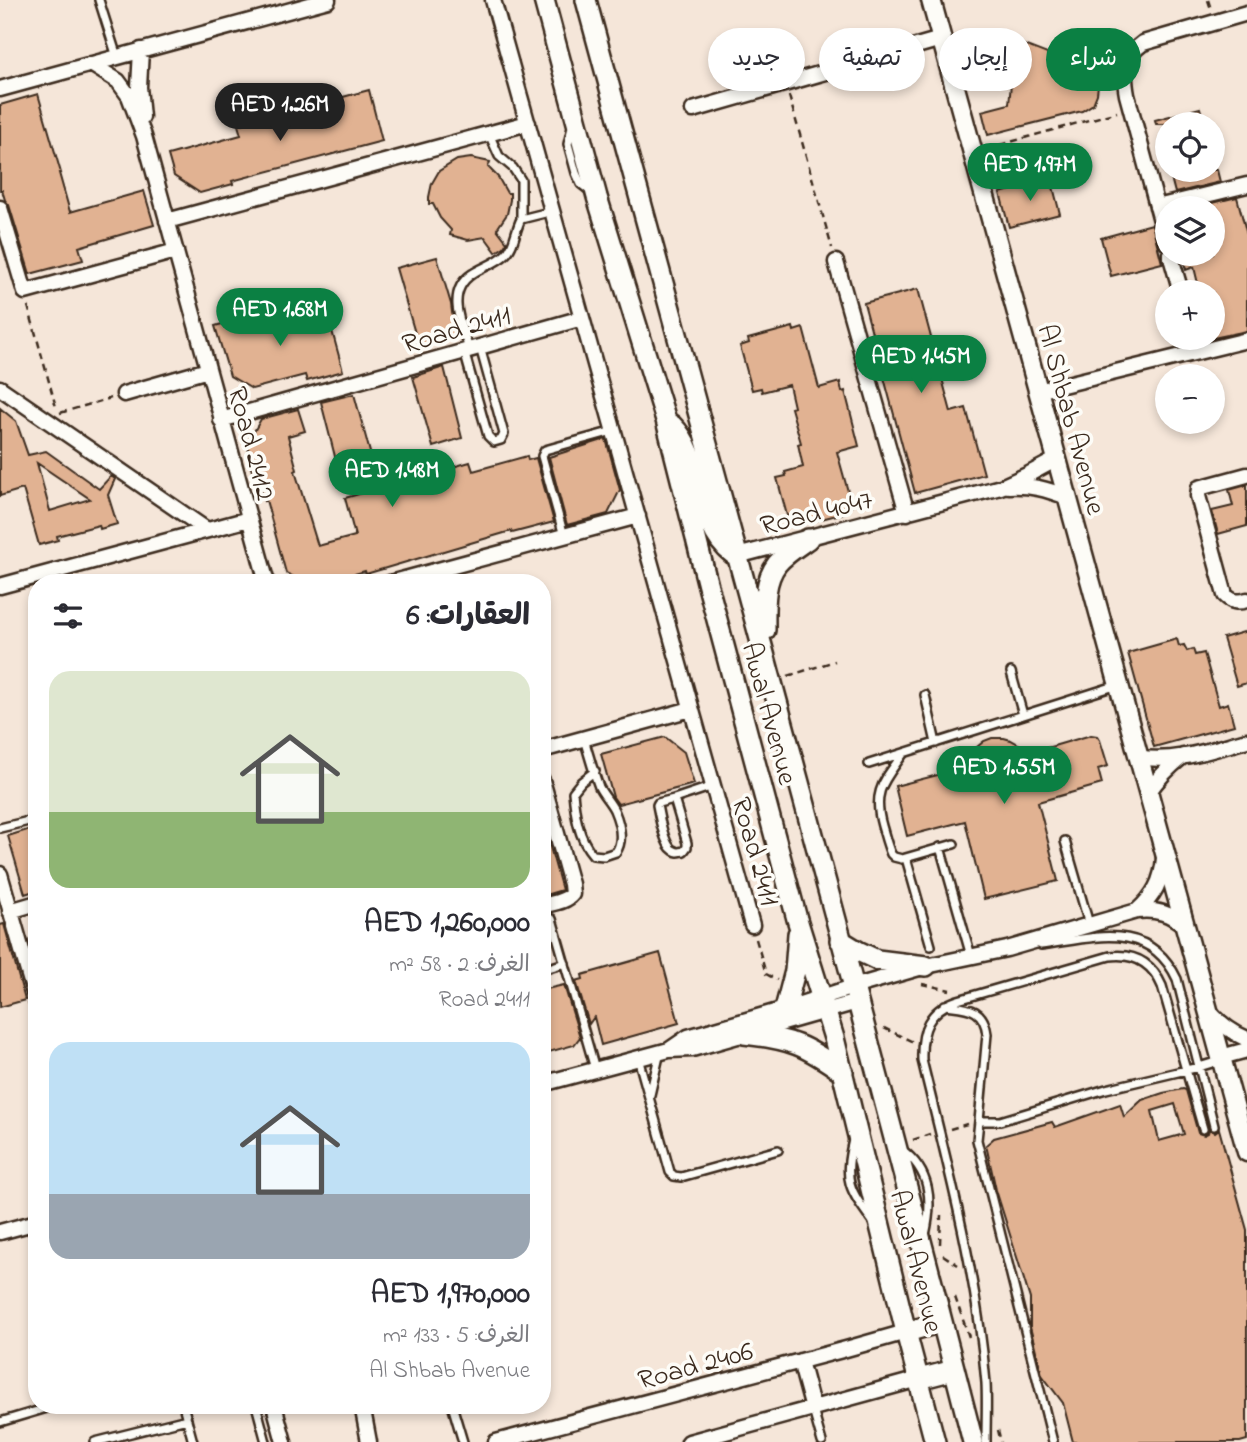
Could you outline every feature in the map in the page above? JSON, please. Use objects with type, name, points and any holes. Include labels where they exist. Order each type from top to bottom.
[{"type":"main road","name":"Awal Avenue","points":[[544,0],[597,197],[666,420],[797,919],[843,1072],[935,1442]]},
{"type":"main road","name":"Awal Avenue","points":[[586,0],[855,995],[908,1144],[932,1250],[942,1322],[973,1442]]},
{"type":"main road","points":[[666,420],[683,439],[718,537],[727,549],[737,556]]},
{"type":"main road","points":[[765,656],[765,598],[769,579],[776,565],[808,539]]},
{"type":"main road","points":[[785,1009],[795,971],[797,919]]},
{"type":"main road","points":[[840,940],[877,960],[921,974]]},
{"type":"main road","points":[[744,1034],[790,1041],[810,1050],[843,1072]]},
{"type":"main road","points":[[906,1332],[942,1322]]},
{"type":"main road","points":[[919,1379],[954,1370]]},
{"type":"street","points":[[0,89],[328,0]]},
{"type":"street","name":"Road 2411","points":[[494,0],[752,925]]},
{"type":"street","name":"Al Shbab Avenue","points":[[931,0],[939,31]]},
{"type":"street","points":[[1155,200],[1130,109],[1125,85],[1126,64],[1134,50],[1143,43],[1247,13]]},
{"type":"street","points":[[805,77],[939,40]]},
{"type":"street","name":"Road 2412","points":[[141,50],[139,87],[144,136]]},
{"type":"street","name":"Road 2412","points":[[91,64],[118,81],[129,96],[144,136],[264,574]]},
{"type":"street","points":[[693,110],[758,91]]},
{"type":"street","name":"Al Shbab Avenue","points":[[956,91],[1247,1152]]},
{"type":"street","points":[[167,221],[528,123]]},
{"type":"street","points":[[1202,196],[1247,185]]},
{"type":"street","points":[[0,208],[25,292],[176,251]]},
{"type":"street","name":"Road 4047","points":[[836,261],[907,513]]},
{"type":"street","name":"Road 2411","points":[[221,420],[582,318]]},
{"type":"street","points":[[1225,342],[1247,340]]},
{"type":"street","points":[[1038,391],[1179,350]]},
{"type":"street","points":[[124,394],[208,370]]},
{"type":"street","points":[[0,388],[207,530]]},
{"type":"street","name":"Road 4047","points":[[737,556],[1001,487],[1057,459]]},
{"type":"street","points":[[1247,475],[1199,488],[1198,496],[1225,595],[1231,601],[1247,600]]},
{"type":"street","name":"Road 4047","points":[[1001,487],[1026,485],[1044,488],[1067,497]]},
{"type":"street","points":[[423,574],[638,516]]},
{"type":"street","name":"Road 2412","points":[[44,574],[249,519]]},
{"type":"street","name":"Road 2412","points":[[0,586],[28,578]]},
{"type":"street","points":[[551,748],[691,709]]},
{"type":"street","points":[[1139,757],[1161,759],[1247,740]]},
{"type":"street","points":[[1148,793],[1164,772],[1185,755]]},
{"type":"street","points":[[551,834],[572,884],[572,894],[569,898],[551,904]]},
{"type":"street","name":"Al Shbab Avenue","points":[[1137,911],[1149,900],[1158,886],[1165,853]]},
{"type":"street","points":[[0,874],[28,972]]},
{"type":"street","points":[[10,911],[28,906]]},
{"type":"street","points":[[551,1082],[665,1051],[692,1049],[744,1034],[824,1004],[971,957],[1137,911],[1163,912],[1185,926]]},
{"type":"street","points":[[665,1051],[688,1037],[785,1009],[824,1004]]},
{"type":"street","points":[[1208,1009],[1232,1032],[1247,1039]]},
{"type":"street","points":[[1221,1058],[1247,1050]]},
{"type":"street","points":[[0,1231],[28,1224]]},
{"type":"street","name":"Road 2406","points":[[496,1442],[906,1332]]},
{"type":"street","points":[[800,1361],[813,1409]]},
{"type":"street","points":[[689,1442],[919,1379]]},
{"type":"street","points":[[276,1414],[284,1442]]},
{"type":"street","points":[[364,1414],[369,1442]]},
{"type":"lane","points":[[99,0],[117,57]]},
{"type":"lane","points":[[471,349],[488,436],[494,442],[503,438],[504,434],[457,311],[457,292],[461,284],[472,273],[508,253],[522,219],[521,180],[513,168],[499,156],[488,134]]},
{"type":"lane","points":[[522,219],[553,211]]},
{"type":"lane","points":[[564,536],[542,456],[545,450],[614,431]]},
{"type":"lane","points":[[1011,672],[1023,715]]},
{"type":"lane","points":[[869,764],[1119,684]]},
{"type":"lane","points":[[925,695],[936,743]]},
{"type":"lane","points":[[584,739],[600,789],[614,810],[620,831],[621,844],[616,852],[604,856],[593,855],[586,846],[573,792],[594,771]]},
{"type":"lane","points":[[903,754],[882,785],[877,803],[891,854],[898,859],[906,858],[954,844]]},
{"type":"lane","points":[[674,799],[687,843],[684,851],[678,852],[667,843],[658,803],[713,786]]},
{"type":"lane","points":[[0,828],[28,821]]},
{"type":"lane","points":[[1065,841],[1089,924]]},
{"type":"lane","points":[[940,847],[971,957]]},
{"type":"lane","points":[[906,858],[931,946]]},
{"type":"lane","points":[[552,919],[595,1070]]},
{"type":"lane","points":[[1007,949],[1108,936],[1130,937],[1150,946],[1166,960],[1177,979],[1214,1126]]},
{"type":"lane","points":[[986,1442],[986,1387],[972,1274],[922,1060],[921,1046],[931,1018],[944,1004],[1110,956],[1132,956],[1142,960],[1158,976],[1162,986],[1203,1129]]},
{"type":"lane","points":[[551,967],[565,963]]},
{"type":"lane","points":[[944,1004],[970,1008],[983,1018],[986,1026],[978,1139],[1053,1442]]},
{"type":"lane","points":[[650,1099],[651,1086],[665,1051]]},
{"type":"lane","points":[[638,1058],[670,1171],[677,1177],[778,1150]]},
{"type":"lane","points":[[979,1121],[1000,1121],[1106,1088],[1199,1067],[1221,1058]]},
{"type":"lane","points":[[813,1409],[822,1442]]},
{"type":"lane","points":[[0,1422],[28,1414]]},
{"type":"lane","points":[[186,1414],[194,1442]]},
{"type":"lane","points":[[258,1414],[266,1442]]},
{"type":"lane","points":[[455,1414],[463,1442]]},
{"type":"lane","points":[[95,1442],[187,1419]]},
{"type":"lane","points":[[261,1425],[278,1420]]},
{"type":"path","points":[[787,91],[836,261]]},
{"type":"path","points":[[973,153],[1130,109]]},
{"type":"path","points":[[25,292],[58,414],[124,394]]},
{"type":"path","points":[[772,681],[835,662]]},
{"type":"path","points":[[921,974],[974,995]]},
{"type":"path","points":[[932,1250],[940,1211]]},
{"type":"path","points":[[932,1250],[972,1274]]},
{"type":"path","points":[[932,1250],[943,1263]]},
{"type":"path","points":[[951,1287],[969,1337]]},
{"type":"building","points":[[1032,48],[1046,53],[1046,91],[1097,91],[1093,104],[1082,111],[988,135],[982,111],[1009,104],[1010,91],[1032,91]]},
{"type":"building","points":[[369,90],[382,141],[232,181],[233,184],[200,193],[174,176],[168,155],[241,135],[238,125]]},
{"type":"building","points":[[38,94],[70,212],[144,191],[154,225],[79,247],[83,260],[30,274],[9,205],[0,190],[0,105]]},
{"type":"building","points":[[1200,108],[1201,112],[1185,112]]},
{"type":"building","points":[[471,158],[490,162],[488,167],[498,177],[507,193],[510,193],[507,214],[497,229],[507,242],[496,252],[485,237],[468,240],[450,235],[451,230],[440,218],[433,204],[429,204],[432,183],[439,171],[457,160]]},
{"type":"building","points":[[1051,179],[1060,214],[1009,227],[1000,193]]},
{"type":"building","points":[[1172,182],[1220,182],[1175,193]]},
{"type":"building","points":[[1237,197],[1247,235],[1247,331],[1225,336],[1225,280],[1197,280],[1194,267],[1186,270],[1185,266],[1225,266],[1225,200]]},
{"type":"building","points":[[1152,224],[1155,236],[1155,265],[1111,276],[1101,238]]},
{"type":"building","points":[[437,257],[458,335],[419,347],[396,268]]},
{"type":"building","points":[[918,289],[951,412],[966,408],[984,474],[915,493],[864,303]]},
{"type":"building","points":[[325,305],[343,371],[307,381],[305,375],[252,389],[230,376],[215,326],[268,311],[270,320]]},
{"type":"building","points":[[793,327],[794,331],[803,328],[819,388],[840,382],[842,392],[845,391],[859,446],[837,452],[852,506],[843,508],[844,513],[799,525],[798,521],[789,523],[777,478],[786,476],[785,472],[803,467],[789,385],[762,392],[761,388],[752,390],[740,346],[749,343],[748,339]]},
{"type":"building","points":[[444,367],[462,438],[433,447],[413,377]]},
{"type":"building","points":[[354,394],[374,467],[340,476],[321,402]]},
{"type":"building","points":[[0,408],[16,421],[28,455],[46,451],[99,489],[111,476],[115,479],[108,495],[117,524],[100,529],[99,525],[57,536],[58,540],[39,545],[23,489],[0,496]],"holes":[[[37,463],[90,499],[50,511]]]},
{"type":"building","points":[[298,409],[305,431],[288,436],[297,470],[295,471],[318,546],[355,536],[345,498],[470,462],[473,471],[527,456],[528,460],[536,458],[554,522],[512,533],[511,531],[366,574],[365,571],[355,574],[288,574],[266,500],[264,501],[262,492],[258,493],[250,464],[252,463],[247,444],[261,419]]},
{"type":"building","points":[[606,439],[620,490],[608,514],[567,525],[549,457]]},
{"type":"building","points":[[1247,485],[1247,526],[1218,534],[1212,511],[1233,506],[1229,490]]},
{"type":"building","points":[[1247,631],[1247,683],[1237,686],[1223,638]]},
{"type":"building","points":[[1177,639],[1179,646],[1184,645],[1187,651],[1193,649],[1195,655],[1204,653],[1219,706],[1228,703],[1234,725],[1154,747],[1128,653]]},
{"type":"building","points":[[1091,735],[1100,740],[1108,766],[1098,769],[1102,784],[1038,802],[1058,881],[984,899],[965,821],[907,836],[895,786],[969,767],[973,752],[984,741],[992,738],[1011,740],[1020,745],[1026,754]]},
{"type":"building","points":[[665,737],[684,752],[694,784],[618,804],[613,797],[601,754]]},
{"type":"building","points":[[28,830],[28,893],[25,894],[8,836]]},
{"type":"building","points":[[551,850],[562,890],[551,893]]},
{"type":"building","points":[[4,924],[25,1000],[0,1007],[0,925]]},
{"type":"building","points":[[660,953],[679,1023],[601,1045],[594,1017],[589,1024],[576,981],[583,979],[582,975]]},
{"type":"building","points":[[564,985],[580,1037],[574,1045],[551,1051],[551,988]]},
{"type":"building","points":[[1186,1090],[1198,1133],[1204,1135],[1209,1129],[1215,1132],[1219,1129],[1247,1230],[1247,1440],[1073,1442],[1063,1403],[1042,1375],[1030,1327],[1030,1299],[996,1190],[986,1145],[994,1138],[1052,1122],[1055,1127],[1120,1104],[1124,1117],[1142,1100],[1163,1093]],"holes":[[[1175,1104],[1184,1134],[1159,1141],[1152,1111]]]}]
